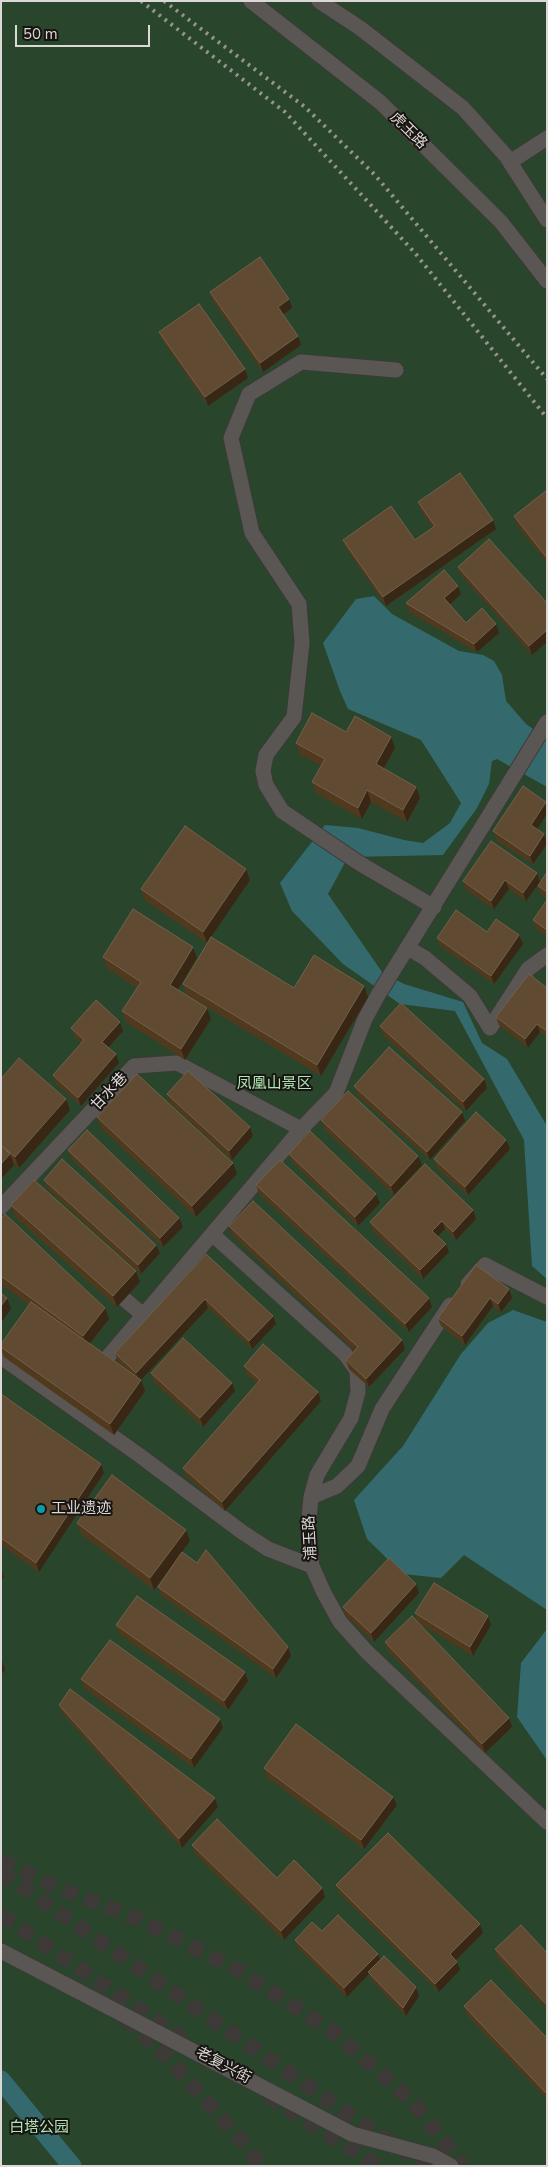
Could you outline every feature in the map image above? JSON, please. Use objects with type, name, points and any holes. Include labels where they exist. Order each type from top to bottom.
[{"type":"street","name":"虎玉路","points":[[250,1],[380,102],[501,222],[547,281]]},
{"type":"street","points":[[319,1],[360,28],[463,108],[510,162],[547,220]]},
{"type":"street","points":[[510,162],[547,138]]},
{"type":"street","points":[[396,370],[301,362],[249,394],[231,438],[252,533],[299,604],[302,643],[294,717],[266,755],[263,771],[266,785],[282,811],[359,863],[434,907]]},
{"type":"street","points":[[107,1358],[301,1129],[336,1093],[365,1019],[378,995],[547,722]]},
{"type":"street","points":[[408,948],[425,958],[470,996],[490,1028],[528,969],[547,955]]},
{"type":"street","name":"甘水巷","points":[[10,1204],[134,1066],[177,1063],[301,1129]]},
{"type":"street","name":"浦玉路","points":[[212,1234],[345,1354],[357,1371],[358,1392],[350,1418],[317,1475],[311,1498],[308,1529],[312,1566],[340,1622],[366,1652],[547,1822]]},
{"type":"street","points":[[311,1498],[337,1486],[358,1466],[382,1409],[452,1302],[485,1265],[547,1297]]},
{"type":"street","points":[[99,1277],[143,1315]]},
{"type":"street","points":[[1,1357],[140,1456],[242,1532],[268,1549],[312,1566]]},
{"type":"street","name":"老复兴街","points":[[1,1951],[352,2134],[433,2156],[451,2166]]},
{"type":"green space","name":"凤凰山景区","points":[[1,1],[547,1],[547,2166],[1,2166]]},
{"type":"water","points":[[374,596],[392,614],[459,651],[483,655],[494,661],[502,675],[506,701],[526,724],[547,739],[547,787],[497,759],[492,761],[489,784],[477,808],[443,855],[348,857],[328,894],[382,972],[404,984],[463,1002],[482,1043],[507,1059],[547,1126],[547,1279],[532,1266],[524,1140],[455,1011],[400,1004],[343,964],[292,911],[280,883],[325,825],[358,828],[423,843],[450,823],[461,803],[421,740],[348,709],[340,691],[323,643],[356,599]]},
{"type":"water","points":[[513,1310],[547,1322],[547,1610],[464,1555],[441,1578],[403,1574],[367,1539],[354,1500],[403,1446],[461,1354],[488,1323]]},
{"type":"water","points":[[547,1629],[547,1760],[517,1717],[521,1663]]},
{"type":"building","points":[[260,257],[289,299],[278,307],[298,336],[260,363],[210,292]]},
{"type":"building","points":[[199,304],[245,369],[205,397],[159,332]]},
{"type":"building","points":[[460,473],[493,520],[383,597],[343,540],[391,506],[415,540],[435,526],[418,502]]},
{"type":"building","points":[[547,490],[547,558],[514,516]]},
{"type":"building","points":[[489,539],[547,603],[547,630],[529,646],[458,567]]},
{"type":"building","points":[[444,570],[458,586],[444,598],[466,623],[482,608],[496,624],[474,644],[406,603]]},
{"type":"building","points":[[312,713],[346,732],[355,716],[391,737],[376,764],[416,787],[403,810],[367,790],[358,808],[312,782],[325,759],[296,743]]},
{"type":"building","points":[[523,786],[546,802],[531,825],[544,834],[530,856],[493,831]]},
{"type":"building","points":[[185,826],[246,869],[203,932],[141,889]]},
{"type":"building","points":[[491,841],[537,873],[523,893],[505,880],[491,901],[463,881]]},
{"type":"building","points":[[547,872],[547,892],[538,886]]},
{"type":"building","points":[[547,900],[547,930],[533,920]]},
{"type":"building","points":[[133,909],[193,947],[170,985],[207,1008],[181,1049],[122,1011],[141,982],[103,957]]},
{"type":"building","points":[[456,910],[487,932],[496,919],[519,935],[491,976],[437,938]]},
{"type":"building","points":[[211,937],[294,988],[314,955],[364,986],[317,1065],[183,984]]},
{"type":"building","points":[[529,974],[547,988],[547,1031],[537,1024],[525,1039],[496,1017]]},
{"type":"building","points":[[96,1000],[120,1022],[102,1042],[116,1054],[78,1098],[53,1075],[84,1040],[71,1028]]},
{"type":"building","points":[[401,1003],[484,1079],[463,1102],[380,1026]]},
{"type":"building","points":[[389,1047],[462,1112],[427,1152],[354,1086]]},
{"type":"building","points":[[19,1058],[66,1099],[15,1157],[1,1145],[1,1079]]},
{"type":"building","points":[[188,1071],[250,1127],[229,1151],[167,1094]]},
{"type":"building","points":[[137,1074],[233,1163],[192,1206],[97,1117]]},
{"type":"building","points":[[348,1091],[418,1156],[391,1186],[321,1120]]},
{"type":"building","points":[[476,1112],[506,1140],[465,1187],[434,1159]]},
{"type":"building","points":[[87,1130],[179,1218],[160,1238],[68,1150]]},
{"type":"building","points":[[310,1131],[376,1194],[355,1217],[289,1154]]},
{"type":"building","points":[[1,1145],[10,1154],[1,1164]]},
{"type":"building","points":[[62,1159],[156,1245],[138,1265],[44,1180]]},
{"type":"building","points":[[280,1160],[429,1298],[405,1324],[256,1185]]},
{"type":"building","points":[[425,1164],[473,1210],[453,1232],[442,1221],[432,1231],[446,1244],[420,1270],[370,1222]]},
{"type":"building","points":[[34,1180],[136,1271],[113,1296],[11,1205]]},
{"type":"building","points":[[253,1201],[402,1340],[366,1379],[346,1360],[358,1347],[229,1226]]},
{"type":"building","points":[[5,1214],[105,1308],[83,1336],[1,1276],[1,1219]]},
{"type":"building","points":[[206,1254],[273,1316],[249,1341],[205,1299],[136,1373],[115,1353]]},
{"type":"building","points":[[476,1265],[509,1289],[498,1304],[490,1298],[462,1336],[438,1318]]},
{"type":"building","points":[[1,1293],[7,1298],[1,1306]]},
{"type":"building","points":[[31,1302],[141,1380],[110,1424],[1,1347],[1,1344]]},
{"type":"building","points":[[183,1338],[232,1383],[200,1418],[151,1373]]},
{"type":"building","points":[[263,1344],[318,1392],[222,1502],[183,1468],[260,1380],[244,1366]]},
{"type":"building","name":"工业遗迹","points":[[1,1394],[101,1464],[36,1563],[1,1538]]},
{"type":"building","points":[[112,1475],[186,1530],[150,1578],[77,1523]]},
{"type":"building","points":[[206,1550],[288,1647],[273,1669],[158,1587],[182,1552],[197,1563]]},
{"type":"building","points":[[389,1558],[416,1584],[371,1633],[343,1607]]},
{"type":"building","points":[[434,1583],[488,1616],[470,1647],[415,1613]]},
{"type":"building","points":[[137,1596],[245,1672],[224,1701],[116,1625]]},
{"type":"building","points":[[412,1616],[509,1718],[482,1744],[385,1642]]},
{"type":"building","points":[[110,1640],[220,1719],[191,1759],[81,1679]]},
{"type":"building","points":[[70,1689],[215,1798],[179,1839],[59,1705]]},
{"type":"building","points":[[296,1724],[393,1797],[361,1840],[264,1768]]},
{"type":"building","points":[[217,1819],[277,1878],[294,1860],[322,1888],[281,1931],[192,1845]]},
{"type":"building","points":[[388,1833],[480,1924],[450,1954],[457,1962],[435,1984],[336,1885]]},
{"type":"building","points":[[338,1915],[378,1954],[344,1988],[295,1940],[312,1922],[322,1931]]},
{"type":"building","points":[[521,1925],[547,1953],[547,2005],[495,1949]]},
{"type":"building","points":[[384,1956],[416,1987],[403,2008],[368,1972]]},
{"type":"building","points":[[491,1980],[547,2038],[547,2094],[464,2006]]},
{"type":"waterway","points":[[1,2080],[72,2166]]},
{"type":"tunnel","points":[[1,1860],[56,1887],[138,1919],[240,1971],[332,2031],[412,2101],[463,2166]]},
{"type":"tunnel","points":[[1,1872],[332,2103],[427,2166]]},
{"type":"tunnel","points":[[1,1915],[190,2044]]},
{"type":"tunnel","points":[[124,2018],[167,2057],[248,2148],[261,2166]]},
{"type":"tunnel","points":[[267,2096],[378,2166]]},
{"type":"railway","points":[[141,1],[285,112],[415,253],[547,418]]},
{"type":"railway","points":[[164,1],[305,107],[375,175],[547,379]]},
{"type":"place","name":"工业遗迹","points":[[41,1509]]},
{"type":"park label","name":"白塔公园","points":[[39,2128]]}]
